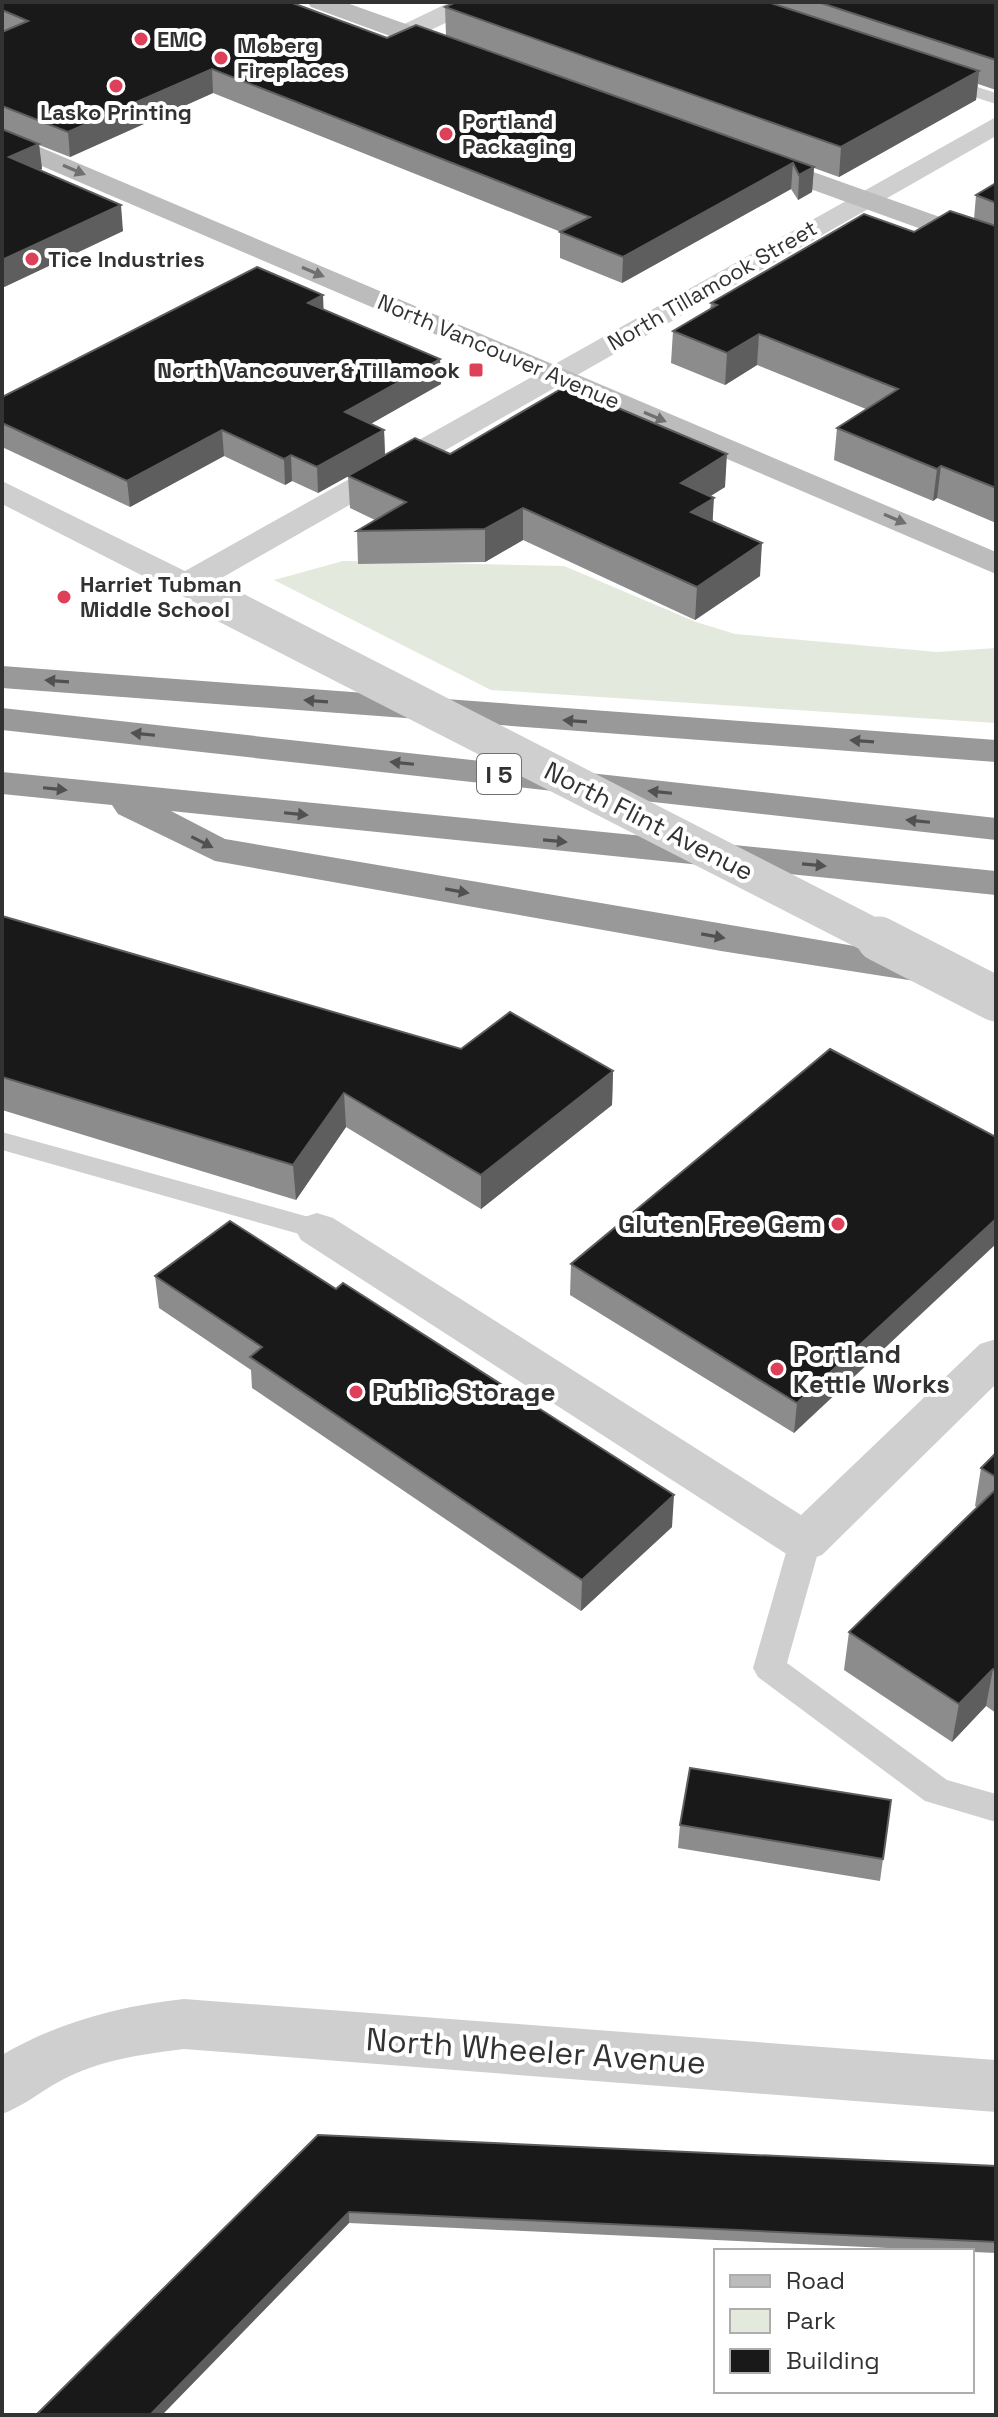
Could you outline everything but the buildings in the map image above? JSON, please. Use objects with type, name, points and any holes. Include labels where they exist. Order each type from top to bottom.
[{"type":"highway","points":[[2,677],[996,751]]},
{"type":"highway","name":"I 5","points":[[2,719],[996,829]]},
{"type":"highway","name":"I 5","points":[[2,783],[996,883]]},
{"type":"highway","points":[[107,794],[215,849],[721,938],[996,980]]},
{"type":"main road","points":[[320,2],[479,59]]},
{"type":"main road","name":"North Vancouver Avenue","points":[[2,139],[996,564]]},
{"type":"main road","points":[[729,150],[996,247]]},
{"type":"street","points":[[405,33],[470,2]]},
{"type":"street","name":"North Tillamook Street","points":[[201,593],[555,375],[996,125]]},
{"type":"street","name":"North Flint Avenue","points":[[2,491],[996,999]]},
{"type":"street","points":[[317,1229],[805,1542],[996,1356]]},
{"type":"street","name":"North Wheeler Avenue","points":[[2,2088],[26,2068],[79,2046],[131,2029],[184,2024],[996,2086]]},
{"type":"lane","points":[[922,74],[996,99]]},
{"type":"lane","points":[[2,1141],[317,1229]]},
{"type":"lane","points":[[805,1542],[769,1668],[937,1791],[996,1808]]},
{"type":"green space","points":[[343,561],[564,566],[696,622],[735,634],[937,652],[996,648],[996,723],[491,690],[274,580]]},
{"type":"place","name":"EMC","points":[[141,39]]},
{"type":"place","name":"Moberg Fireplaces","points":[[221,58]]},
{"type":"place","name":"Lasko Printing","points":[[116,86]]},
{"type":"place","name":"Portland Packaging","points":[[446,134]]},
{"type":"place","name":"Tice Industries","points":[[32,259]]},
{"type":"place","name":"North Vancouver & Tillamook","points":[[476,370]]},
{"type":"place","name":"Harriet Tubman Middle School","points":[[64,597]]},
{"type":"place","name":"Gluten Free Gem","points":[[838,1224]]},
{"type":"place","name":"Portland Kettle Works","points":[[777,1369]]},
{"type":"place","name":"Public Storage","points":[[356,1392]]}]
